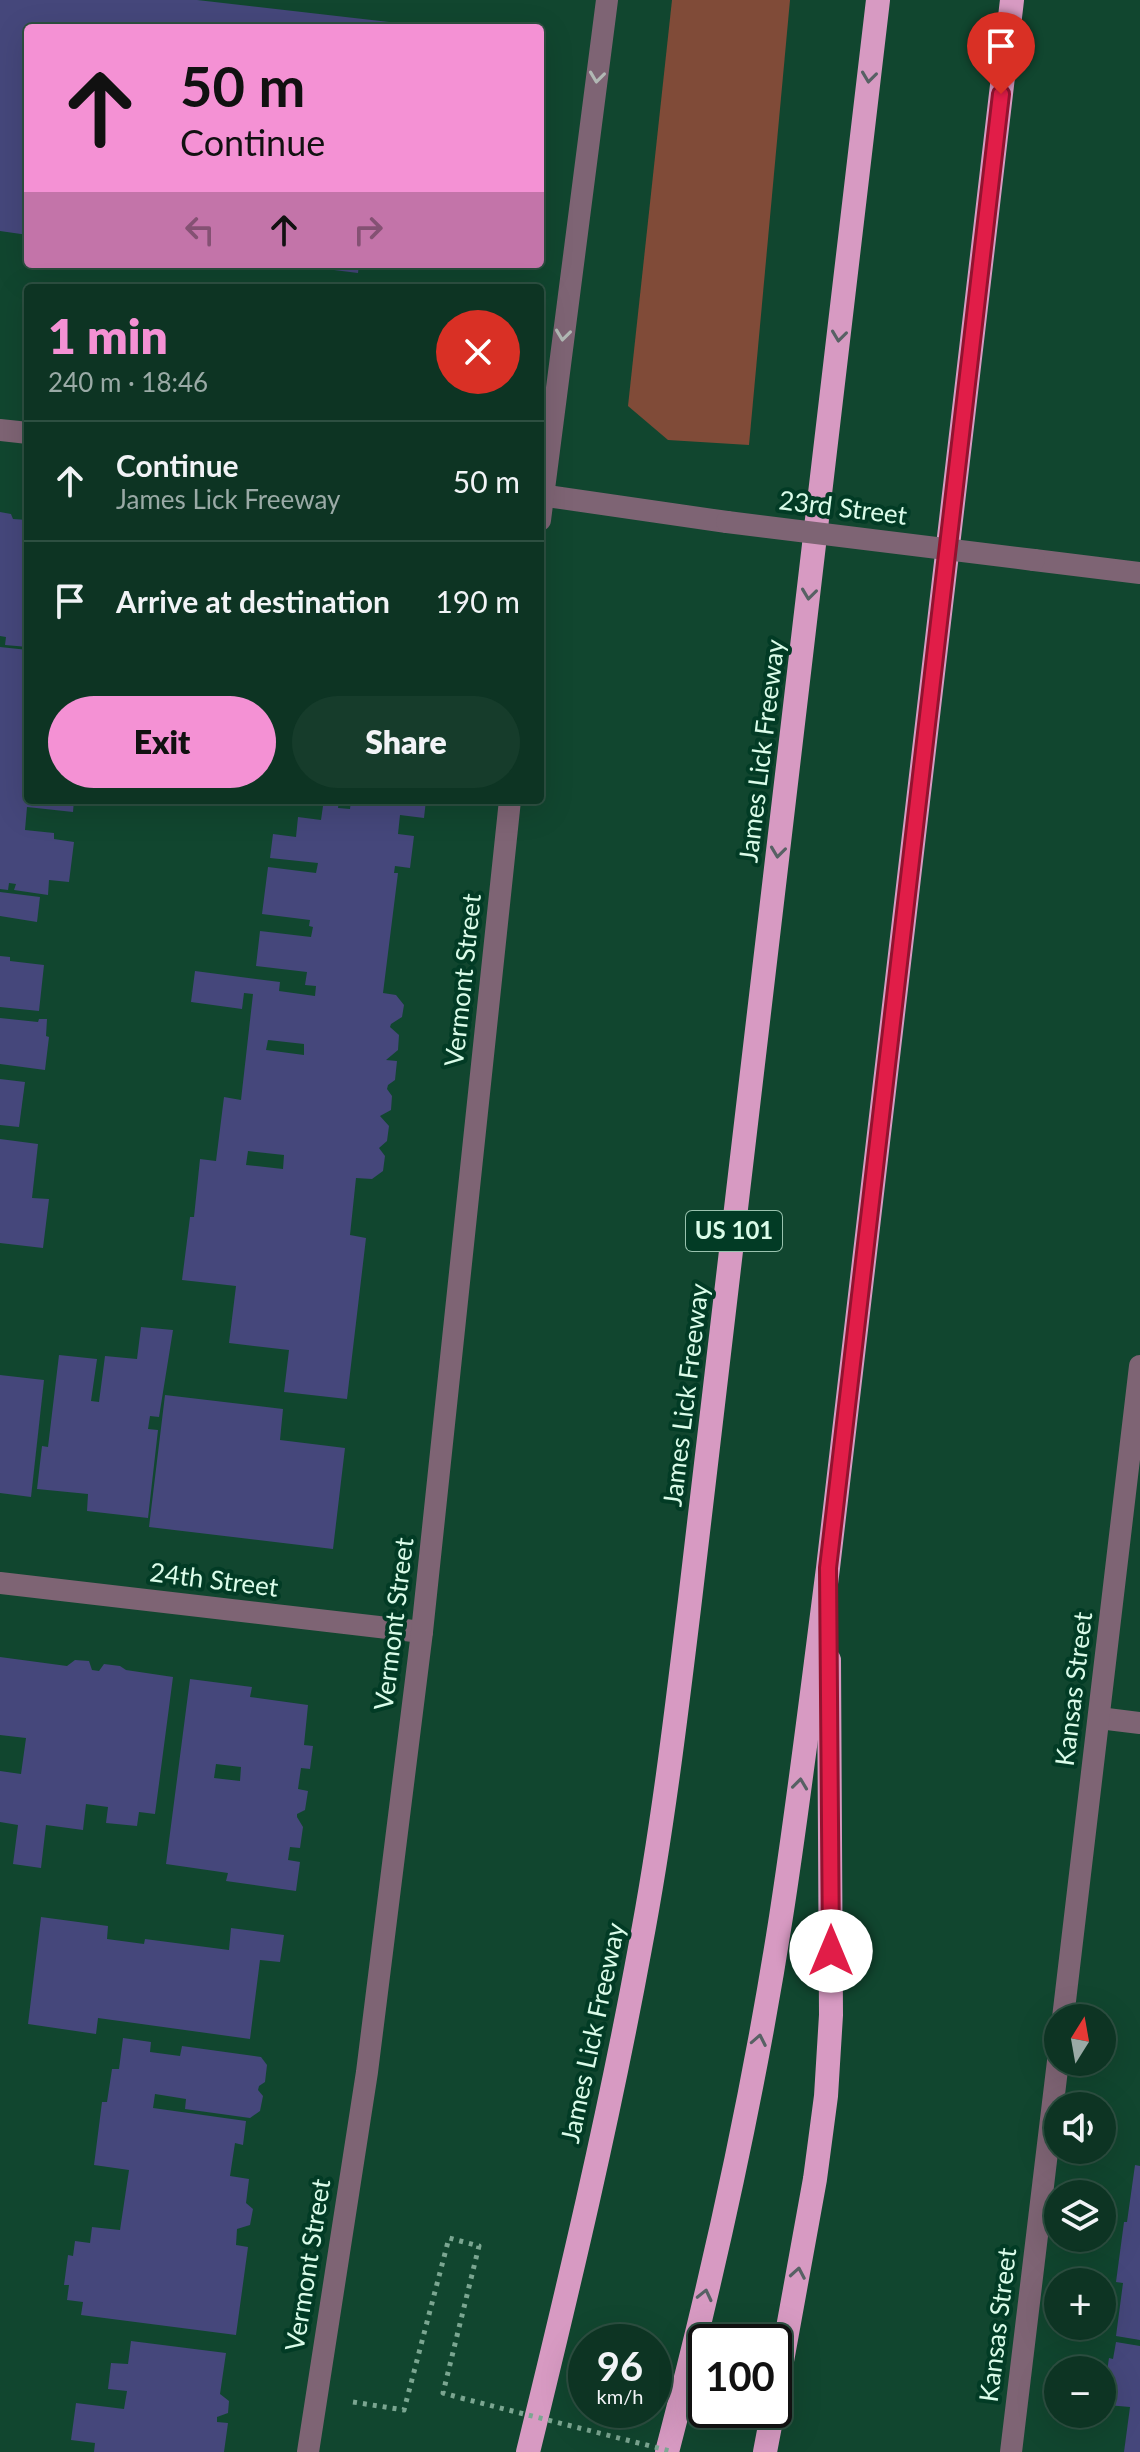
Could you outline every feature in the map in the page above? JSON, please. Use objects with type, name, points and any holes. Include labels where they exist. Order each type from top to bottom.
[{"type":"highway","name":"James Lick Freeway","points":[[528,2452],[578,2244],[640,1948],[659,1832],[690,1600],[878,0]]},
{"type":"highway","points":[[667,2452],[713,2261],[764,2018],[789,1861],[828,1568],[1012,0]]},
{"type":"highway","points":[[789,2324],[815,2179],[827,2083],[831,2015],[828,1568]]},
{"type":"highway","points":[[765,2452],[770,2428]]},
{"type":"street","points":[[544,472],[607,0]]},
{"type":"street","points":[[0,430],[24,433]]},
{"type":"street","name":"23rd Street","points":[[544,495],[727,522],[1140,573]]},
{"type":"street","name":"Vermont Street","points":[[308,2452],[367,2072],[422,1632],[510,804]]},
{"type":"street","name":"Kansas Street","points":[[1065,2004],[1140,1366]]},
{"type":"street","name":"24th Street","points":[[0,1583],[422,1632]]},
{"type":"street","points":[[1099,1718],[1140,1723]]},
{"type":"street","name":"Kansas Street","points":[[1011,2452],[1056,2076]]},
{"type":"path","points":[[316,2396],[404,2410],[449,2238],[479,2246],[443,2393],[674,2452]]},
{"type":"shaded area","points":[[672,0],[790,0],[749,445],[668,440],[628,406]]},
{"type":"building","points":[[0,0],[197,0],[407,24],[24,24],[24,234],[0,231]]},
{"type":"building","points":[[318,268],[359,268],[358,273]]},
{"type":"building","points":[[0,512],[11,514],[13,519],[24,520],[24,647],[5,645],[6,637],[0,636]]},
{"type":"building","points":[[0,647],[24,650],[24,804],[74,804],[73,812],[27,807],[25,830],[54,833],[54,839],[74,842],[69,882],[49,880],[48,895],[14,890],[16,884],[9,883],[8,890],[0,889]]},
{"type":"building","points":[[306,804],[338,804],[338,808],[350,809],[351,804],[426,804],[424,818],[400,815],[398,834],[414,836],[410,868],[395,866],[394,873],[398,873],[383,993],[396,995],[404,1005],[402,1017],[390,1027],[399,1035],[398,1050],[386,1060],[397,1061],[395,1080],[387,1089],[392,1096],[391,1110],[380,1116],[389,1126],[387,1141],[379,1148],[385,1156],[383,1171],[372,1179],[356,1178],[350,1235],[366,1238],[347,1399],[284,1392],[289,1350],[229,1343],[236,1286],[182,1280],[190,1217],[194,1217],[200,1159],[216,1161],[224,1097],[241,1100],[253,994],[244,993],[242,1009],[191,1002],[195,971],[280,982],[279,991],[315,996],[316,986],[305,985],[307,972],[256,966],[260,931],[311,937],[313,927],[309,926],[310,920],[262,914],[268,867],[316,873],[318,863],[270,858],[273,834],[296,837],[298,817],[321,820],[323,806]],"holes":[[[268,1040],[304,1044],[304,1055],[266,1050]],[[248,1151],[284,1155],[283,1169],[246,1165]]]},
{"type":"building","points":[[0,892],[40,897],[37,922],[0,916]]},
{"type":"building","points":[[0,956],[10,957],[10,961],[44,965],[39,1011],[0,1007]]},
{"type":"building","points":[[0,1018],[38,1022],[39,1019],[47,1019],[46,1036],[49,1037],[45,1070],[0,1064]]},
{"type":"building","points":[[0,1079],[25,1082],[19,1127],[0,1125]]},
{"type":"building","points":[[0,1139],[38,1144],[32,1198],[49,1199],[43,1248],[0,1243]]},
{"type":"building","points":[[141,1327],[173,1330],[159,1417],[150,1416],[148,1429],[158,1430],[148,1518],[87,1511],[88,1494],[37,1489],[42,1446],[48,1447],[59,1355],[97,1359],[91,1401],[99,1402],[105,1356],[137,1359]]},
{"type":"building","points":[[0,1375],[44,1380],[31,1497],[0,1493]]},
{"type":"building","points":[[165,1395],[283,1409],[280,1440],[345,1448],[333,1549],[149,1527]]},
{"type":"building","points":[[0,1657],[67,1666],[75,1660],[89,1661],[92,1670],[99,1671],[104,1664],[173,1677],[155,1814],[139,1812],[137,1826],[106,1823],[108,1807],[86,1804],[83,1830],[46,1825],[41,1868],[13,1864],[18,1825],[0,1822],[0,1771],[21,1774],[26,1738],[0,1735]]},
{"type":"building","points":[[190,1679],[252,1687],[250,1697],[308,1705],[304,1745],[313,1746],[310,1769],[301,1768],[298,1789],[308,1791],[305,1810],[297,1814],[303,1827],[300,1848],[290,1847],[288,1860],[300,1862],[296,1891],[226,1881],[228,1873],[166,1864]],"holes":[[[216,1764],[241,1767],[240,1781],[214,1778]]]},
{"type":"building","points":[[41,1917],[108,1926],[107,1939],[144,1944],[145,1939],[229,1950],[231,1928],[284,1935],[280,1962],[260,1960],[250,2039],[98,2018],[96,2034],[28,2024]]},
{"type":"building","points":[[123,2038],[151,2042],[150,2052],[180,2056],[182,2046],[261,2057],[267,2065],[265,2082],[258,2090],[263,2096],[260,2111],[250,2118],[185,2109],[186,2099],[155,2094],[153,2108],[246,2121],[243,2145],[235,2143],[230,2176],[249,2179],[246,2203],[253,2209],[250,2225],[237,2229],[236,2245],[248,2247],[236,2335],[81,2315],[83,2302],[67,2300],[69,2285],[64,2285],[68,2255],[73,2256],[75,2241],[90,2243],[92,2227],[120,2230],[129,2170],[94,2165],[102,2102],[107,2102],[112,2069],[119,2069]]},
{"type":"building","points":[[1135,2165],[1140,2166],[1140,2340],[1116,2336],[1123,2283],[1116,2282],[1124,2222],[1127,2222]]},
{"type":"building","points":[[131,2341],[226,2353],[220,2394],[229,2401],[228,2413],[217,2417],[217,2422],[228,2423],[224,2452],[94,2452],[95,2443],[71,2440],[76,2403],[124,2409],[127,2391],[108,2389],[111,2363],[128,2364]]},
{"type":"building","points":[[1116,2342],[1140,2346],[1140,2452],[1124,2452],[1130,2407],[1116,2406],[1116,2356],[1114,2356]]},
{"type":"route","points":[[831,1951],[828,1568],[1001,94]]}]
